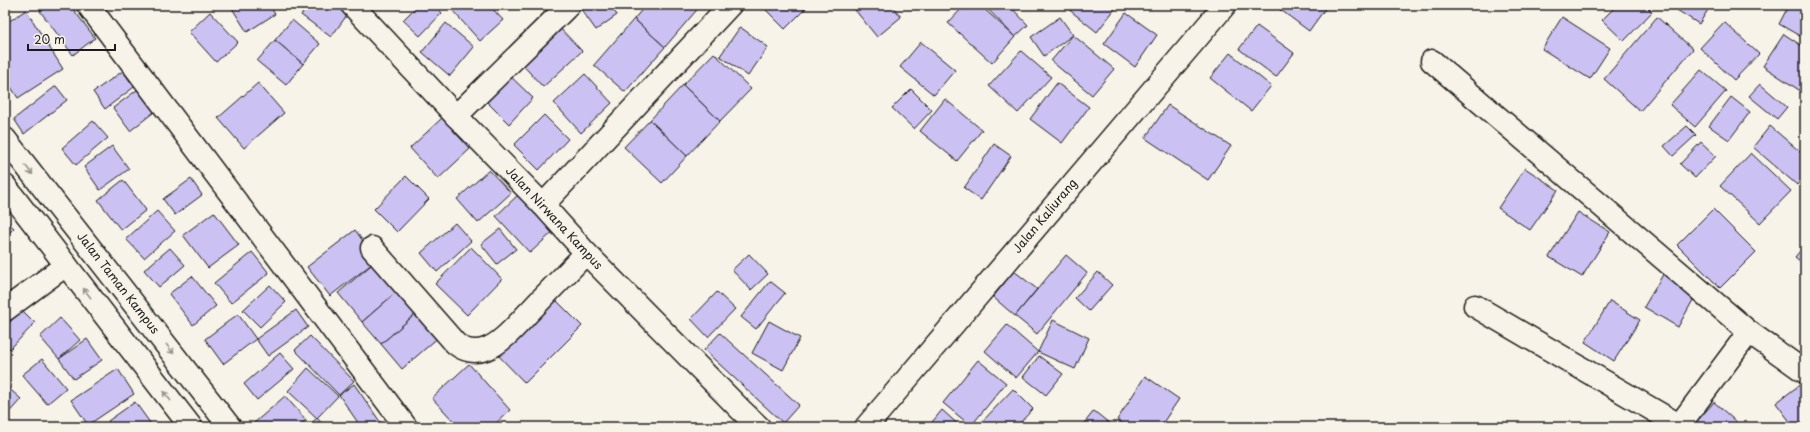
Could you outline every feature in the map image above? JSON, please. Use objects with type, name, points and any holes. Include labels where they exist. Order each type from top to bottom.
[{"type":"street","points":[[88,5],[406,427]]},
{"type":"street","name":"Jalan Nirwana Kampus","points":[[352,5],[456,116],[543,205],[586,253],[741,410],[760,427]]},
{"type":"street","points":[[456,116],[569,5]]},
{"type":"street","points":[[543,205],[730,5]]},
{"type":"street","name":"Jalan Kaliurang","points":[[866,427],[1225,5]]},
{"type":"street","points":[[1432,61],[1749,332],[1805,372]]},
{"type":"street","name":"Jalan Taman Kampus","points":[[5,139],[230,427]]},
{"type":"street","points":[[5,186],[190,427],[216,408]]},
{"type":"street","points":[[5,310],[62,260],[81,236]]},
{"type":"street","points":[[372,248],[455,343],[465,349],[473,351],[486,349],[495,344],[518,324],[586,253]]},
{"type":"street","points":[[1475,306],[1678,426],[1749,332]]},
{"type":"building","points":[[47,5],[70,5],[95,38],[73,55],[40,11]]},
{"type":"building","points":[[230,5],[269,5],[275,14],[247,32]]},
{"type":"building","points":[[309,5],[341,5],[350,11],[331,37],[301,15]]},
{"type":"building","points":[[418,5],[435,5],[442,13],[420,36],[403,20]]},
{"type":"building","points":[[457,5],[489,5],[503,20],[480,41],[452,10]]},
{"type":"building","points":[[578,5],[610,5],[617,15],[596,30]]},
{"type":"building","points":[[646,5],[701,5],[665,47],[634,19]]},
{"type":"building","points":[[761,5],[809,5],[785,29]]},
{"type":"building","points":[[851,5],[892,5],[901,17],[877,37]]},
{"type":"building","points":[[965,5],[980,5],[1015,37],[992,63],[948,23]]},
{"type":"building","points":[[984,5],[1009,5],[1028,25],[1015,37]]},
{"type":"building","points":[[1069,5],[1118,5],[1097,32],[1067,8]]},
{"type":"building","points":[[1274,5],[1326,5],[1327,6],[1309,31]]},
{"type":"building","points":[[1617,5],[1645,5],[1652,12],[1624,41],[1602,20]]},
{"type":"building","points":[[1669,5],[1711,5],[1699,24]]},
{"type":"building","points":[[1789,5],[1801,5],[1805,7],[1805,39],[1779,24]]},
{"type":"building","points":[[26,10],[63,69],[18,98],[5,78],[5,24]]},
{"type":"building","points":[[210,12],[238,42],[216,62],[189,32]]},
{"type":"building","points":[[1126,13],[1157,35],[1135,67],[1104,44]]},
{"type":"building","points":[[1060,17],[1073,35],[1044,56],[1031,37]]},
{"type":"building","points":[[1562,17],[1610,48],[1590,79],[1542,49]]},
{"type":"building","points":[[1657,17],[1693,49],[1640,111],[1604,79]]},
{"type":"building","points":[[634,19],[665,47],[625,92],[594,65]]},
{"type":"building","points":[[292,20],[320,44],[303,64],[275,40]]},
{"type":"building","points":[[1724,22],[1759,54],[1734,80],[1700,48]]},
{"type":"building","points":[[446,23],[474,47],[450,76],[422,52]]},
{"type":"building","points":[[556,24],[582,51],[543,87],[518,60]]},
{"type":"building","points":[[1257,26],[1294,53],[1276,77],[1239,49]]},
{"type":"building","points":[[740,27],[768,47],[748,76],[720,56]]},
{"type":"building","points":[[1784,34],[1805,48],[1805,87],[1802,92],[1763,66]]},
{"type":"building","points":[[1073,35],[1114,69],[1092,95],[1051,61]]},
{"type":"building","points":[[275,40],[303,64],[286,85],[257,61]]},
{"type":"building","points":[[921,42],[955,70],[934,95],[900,67]]},
{"type":"building","points":[[1021,51],[1051,77],[1018,113],[989,86]]},
{"type":"building","points":[[714,53],[751,89],[720,121],[683,85]]},
{"type":"building","points":[[1230,53],[1271,86],[1251,111],[1210,78]]},
{"type":"building","points":[[504,70],[533,98],[509,124],[480,95]]},
{"type":"building","points":[[1701,70],[1726,91],[1695,127],[1670,105]]},
{"type":"building","points":[[123,71],[134,87],[105,109],[93,92]]},
{"type":"building","points":[[585,74],[612,103],[581,133],[554,103]]},
{"type":"building","points":[[258,83],[284,113],[244,148],[218,118]]},
{"type":"building","points":[[1057,83],[1089,107],[1062,143],[1030,119]]},
{"type":"building","points":[[1760,84],[1787,107],[1777,119],[1749,96]]},
{"type":"building","points":[[683,85],[720,121],[687,156],[650,120]]},
{"type":"building","points":[[56,86],[67,100],[24,134],[14,119]]},
{"type":"building","points":[[141,87],[158,109],[130,131],[113,108]]},
{"type":"building","points":[[911,89],[932,110],[914,129],[892,108]]},
{"type":"building","points":[[1731,97],[1750,112],[1729,140],[1709,126]]},
{"type":"building","points":[[945,99],[982,130],[957,161],[920,131]]},
{"type":"building","points":[[1168,105],[1231,146],[1208,180],[1145,138]]},
{"type":"building","points":[[544,115],[568,139],[539,170],[514,145]]},
{"type":"building","points":[[442,118],[470,149],[438,179],[410,148]]},
{"type":"building","points":[[650,120],[687,156],[662,183],[624,147]]},
{"type":"building","points":[[93,121],[108,138],[76,165],[62,148]]},
{"type":"building","points":[[1687,126],[1696,135],[1673,156],[1664,146]]},
{"type":"building","points":[[1770,126],[1805,156],[1805,175],[1797,185],[1753,147]]},
{"type":"building","points":[[1701,142],[1716,156],[1695,178],[1680,164]]},
{"type":"building","points":[[994,144],[1011,156],[981,200],[964,188]]},
{"type":"building","points":[[112,146],[129,169],[100,190],[84,167]]},
{"type":"building","points":[[1751,153],[1791,191],[1760,223],[1720,186]]},
{"type":"building","points":[[1525,168],[1558,190],[1530,230],[1498,208]]},
{"type":"building","points":[[489,170],[511,193],[478,223],[457,199]]},
{"type":"building","points":[[406,176],[429,199],[397,232],[374,209]]},
{"type":"building","points":[[191,179],[202,195],[175,215],[163,199]]},
{"type":"building","points":[[123,180],[146,210],[121,230],[98,200]]},
{"type":"building","points":[[521,192],[556,229],[530,253],[496,216]]},
{"type":"building","points":[[1713,209],[1756,252],[1720,288],[1677,245]]},
{"type":"building","points":[[157,211],[175,231],[144,258],[126,239]]},
{"type":"building","points":[[214,212],[239,245],[208,268],[183,235]]},
{"type":"building","points":[[1578,212],[1610,232],[1582,277],[1549,257]]},
{"type":"building","points":[[5,220],[14,228],[5,237]]},
{"type":"building","points":[[455,223],[471,241],[437,272],[421,253]]},
{"type":"building","points":[[500,229],[516,249],[497,264],[481,244]]},
{"type":"building","points":[[355,230],[377,260],[330,296],[307,267]]},
{"type":"building","points":[[1805,245],[1805,265],[1795,257]]},
{"type":"building","points":[[471,247],[502,279],[467,315],[435,284]]},
{"type":"building","points":[[170,248],[185,265],[159,287],[144,270]]},
{"type":"building","points":[[252,252],[269,273],[231,303],[214,283]]},
{"type":"building","points":[[749,254],[768,274],[751,290],[732,270]]},
{"type":"building","points":[[1066,255],[1087,273],[1037,334],[1015,316]]},
{"type":"building","points":[[377,260],[401,288],[362,322],[338,293]]},
{"type":"building","points":[[1014,271],[1037,289],[1015,316],[993,297]]},
{"type":"building","points":[[1665,271],[1698,291],[1678,327],[1644,307]]},
{"type":"building","points":[[1098,272],[1112,285],[1089,311],[1075,298]]},
{"type":"building","points":[[192,276],[216,306],[193,325],[169,294]]},
{"type":"building","points":[[770,281],[785,293],[756,329],[741,317]]},
{"type":"building","points":[[270,285],[286,302],[260,327],[243,310]]},
{"type":"building","points":[[401,288],[420,310],[381,344],[362,322]]},
{"type":"building","points":[[717,292],[735,309],[708,337],[691,319]]},
{"type":"building","points":[[550,294],[582,326],[525,383],[493,350]]},
{"type":"building","points":[[1610,301],[1640,320],[1614,361],[1585,342]]},
{"type":"building","points":[[22,310],[35,323],[10,349],[5,344],[5,327]]},
{"type":"building","points":[[296,310],[308,327],[268,356],[256,339]]},
{"type":"building","points":[[420,310],[441,335],[402,369],[381,344]]},
{"type":"building","points":[[238,314],[256,339],[223,364],[205,339]]},
{"type":"building","points":[[60,318],[80,340],[59,359],[40,337]]},
{"type":"building","points":[[1053,320],[1089,338],[1075,369],[1038,352]]},
{"type":"building","points":[[769,321],[800,338],[783,370],[752,353]]},
{"type":"building","points":[[1007,325],[1038,352],[1016,378],[985,351]]},
{"type":"building","points":[[720,333],[799,405],[783,423],[704,350]]},
{"type":"building","points":[[310,336],[354,381],[339,395],[295,350]]},
{"type":"building","points":[[87,339],[102,360],[74,379],[59,359]]},
{"type":"building","points":[[280,353],[294,369],[257,400],[244,384]]},
{"type":"building","points":[[1039,356],[1063,374],[1046,395],[1023,377]]},
{"type":"building","points":[[42,359],[66,388],[47,404],[22,375]]},
{"type":"building","points":[[978,360],[1006,383],[971,426],[943,403]]},
{"type":"building","points":[[469,364],[510,410],[492,427],[459,427],[432,398]]},
{"type":"building","points":[[308,368],[338,396],[317,418],[288,391]]},
{"type":"building","points":[[118,369],[134,394],[88,425],[71,400]]},
{"type":"building","points":[[1145,376],[1179,399],[1160,427],[1128,427],[1117,420]]},
{"type":"building","points":[[1802,383],[1805,387],[1805,427],[1794,427],[1776,403]]},
{"type":"building","points":[[354,384],[381,423],[376,427],[361,427],[339,395]]},
{"type":"building","points":[[5,385],[21,399],[5,417]]},
{"type":"building","points":[[1013,389],[1033,409],[1016,427],[983,427],[980,424]]},
{"type":"building","points":[[285,396],[306,420],[298,427],[256,427],[253,424]]},
{"type":"building","points":[[135,402],[153,427],[112,427],[108,421]]},
{"type":"building","points":[[1714,402],[1742,427],[1692,427]]},
{"type":"building","points":[[942,410],[961,427],[928,427]]},
{"type":"building","points":[[1094,411],[1114,427],[1081,427]]},
{"type":"building","points":[[317,418],[325,427],[307,427]]}]
